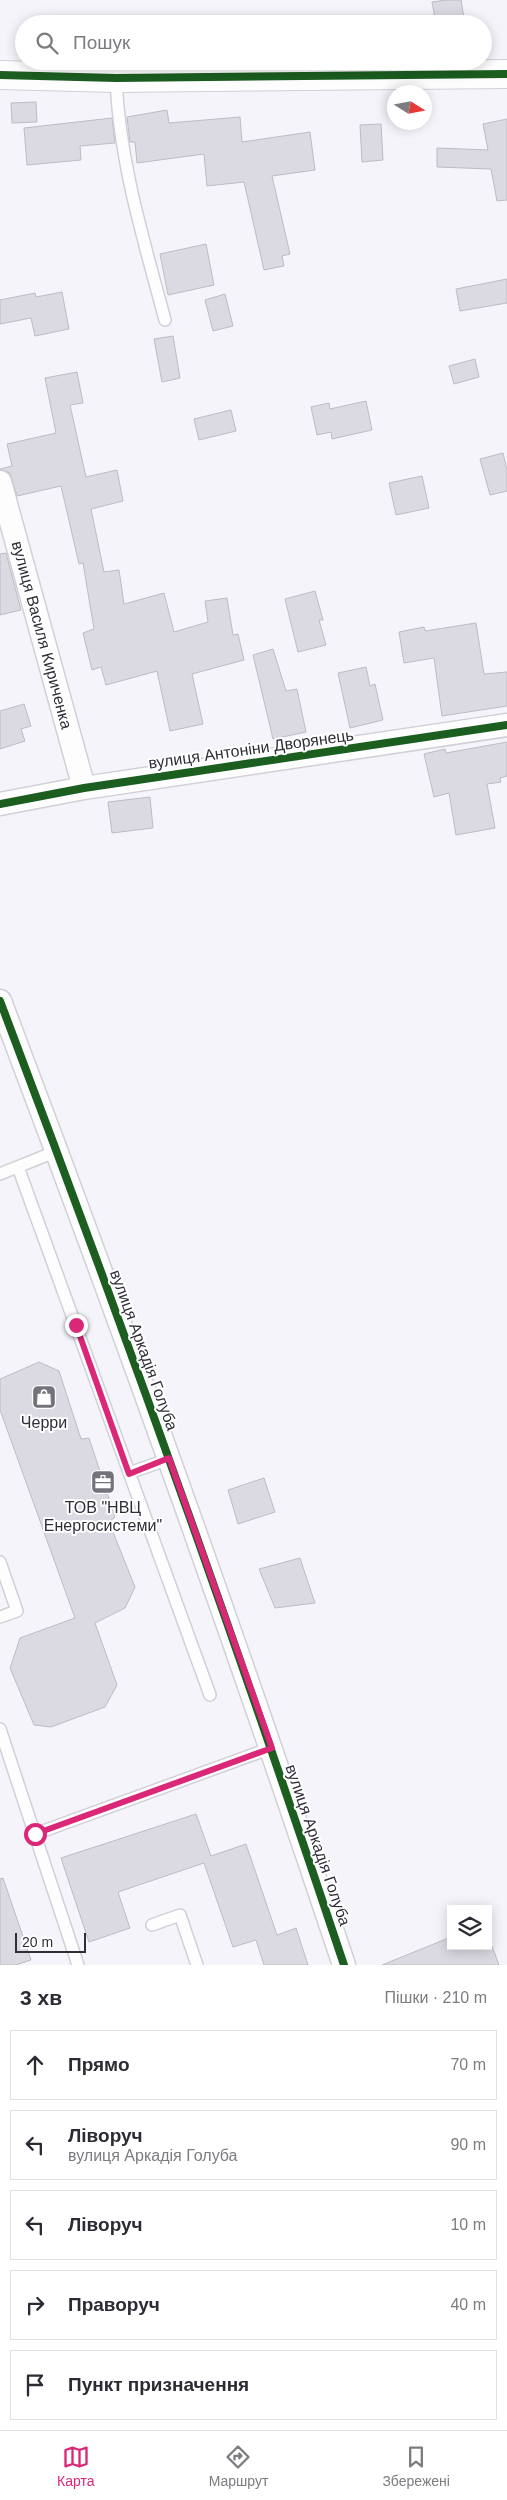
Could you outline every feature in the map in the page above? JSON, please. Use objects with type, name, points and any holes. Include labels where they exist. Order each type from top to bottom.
[{"type":"street","points":[[0,75],[116,78],[507,74]]},
{"type":"street","name":"вулиця Василя Кириченка","points":[[0,482],[84,788]]},
{"type":"street","name":"вулиця Антоніни Дворянець","points":[[0,804],[84,788],[507,725]]},
{"type":"street","name":"вулиця Аркадія Голуба","points":[[0,1001],[169,1458],[272,1748],[344,1965]]},
{"type":"lane","points":[[116,78],[117,99],[132,193],[165,320]]},
{"type":"lane","points":[[0,1174],[57,1151]]},
{"type":"lane","points":[[18,1167],[210,1695]]},
{"type":"lane","points":[[129,1474],[169,1458]]},
{"type":"lane","points":[[0,1562],[17,1611],[0,1617]]},
{"type":"lane","points":[[0,1728],[78,1965]]},
{"type":"lane","points":[[35,1834],[272,1748]]},
{"type":"lane","points":[[152,1925],[180,1915],[197,1965]]},
{"type":"building","points":[[461,0],[464,15],[434,15],[432,2]]},
{"type":"building","points":[[36,102],[37,122],[12,123],[11,103]]},
{"type":"building","points":[[167,110],[169,123],[240,117],[242,142],[310,132],[315,170],[272,176],[290,254],[282,256],[284,266],[264,270],[244,182],[207,186],[204,154],[137,163],[135,142],[130,142],[127,117]]},
{"type":"building","points":[[112,118],[115,143],[80,146],[81,160],[27,165],[24,128]]},
{"type":"building","points":[[507,119],[507,200],[497,201],[491,169],[437,167],[437,148],[488,150],[483,124]]},
{"type":"building","points":[[381,124],[383,160],[362,162],[360,125]]},
{"type":"building","points":[[206,244],[214,285],[168,295],[160,254]]},
{"type":"building","points":[[507,279],[507,303],[460,311],[456,289]]},
{"type":"building","points":[[62,292],[69,329],[35,336],[31,318],[0,324],[0,300],[35,293],[36,297]]},
{"type":"building","points":[[225,294],[233,326],[213,331],[205,300]]},
{"type":"building","points":[[173,336],[180,378],[162,382],[154,339]]},
{"type":"building","points":[[475,359],[479,377],[454,384],[449,366]]},
{"type":"building","points":[[77,372],[83,403],[70,405],[86,477],[117,470],[123,501],[91,509],[104,572],[119,570],[124,604],[164,593],[174,632],[208,622],[205,601],[227,598],[233,635],[238,634],[244,660],[192,674],[203,724],[170,731],[157,671],[106,685],[101,667],[92,670],[83,633],[94,629],[83,563],[79,564],[61,486],[17,496],[10,473],[0,469],[12,466],[7,444],[56,433],[45,378]]},
{"type":"building","points":[[366,401],[372,430],[332,439],[331,432],[317,435],[311,407],[329,403],[330,409]]},
{"type":"building","points":[[231,410],[236,431],[199,440],[194,419]]},
{"type":"building","points":[[503,453],[507,470],[507,491],[490,495],[480,459]]},
{"type":"building","points":[[422,476],[429,508],[396,515],[389,483]]},
{"type":"building","points":[[6,553],[21,610],[0,615],[0,554]]},
{"type":"building","points":[[315,591],[323,620],[319,620],[326,645],[298,652],[285,599]]},
{"type":"building","points":[[476,623],[484,674],[507,672],[507,706],[442,716],[434,658],[404,663],[399,632],[424,627],[425,631]]},
{"type":"building","points":[[273,649],[286,691],[297,689],[306,732],[273,739],[253,655]]},
{"type":"building","points":[[366,667],[370,686],[375,684],[383,720],[350,728],[338,673]]},
{"type":"building","points":[[24,704],[31,726],[21,729],[25,741],[0,749],[0,711]]},
{"type":"building","points":[[507,742],[507,776],[500,778],[501,782],[487,784],[495,828],[456,835],[449,793],[434,797],[424,754],[445,749],[446,753]]},
{"type":"building","points":[[150,797],[153,828],[112,833],[108,802]]},
{"type":"building","points":[[39,1362],[59,1371],[81,1439],[89,1438],[115,1517],[109,1522],[135,1587],[125,1608],[95,1623],[117,1685],[105,1707],[51,1727],[34,1725],[10,1668],[20,1638],[75,1618],[0,1410],[0,1379]]},
{"type":"building","points":[[264,1478],[275,1512],[238,1524],[228,1490]]},
{"type":"building","points":[[300,1558],[315,1603],[275,1608],[259,1569]]},
{"type":"building","points":[[196,1814],[211,1856],[246,1844],[277,1935],[296,1928],[308,1965],[264,1965],[256,1940],[233,1947],[204,1863],[118,1892],[130,1928],[89,1942],[61,1858]]},
{"type":"building","points":[[3,1878],[31,1960],[16,1965],[0,1965],[0,1879]]},
{"type":"building","points":[[447,1939],[447,1950],[492,1950],[492,1946],[499,1965],[382,1965]]},
{"type":"cycle path","points":[[0,75],[116,78],[507,74]]},
{"type":"cycle path","points":[[0,804],[84,788],[507,725]]},
{"type":"cycle path","points":[[0,1001],[177,1481],[344,1965]]},
{"type":"place","name":"Черри","points":[[44,1397]]},
{"type":"place","name":"ТОВ \"НВЦ Енергосистеми\"","points":[[103,1482]]},
{"type":"route","points":[[35,1834],[272,1748],[169,1458],[129,1474],[76,1325]]}]
